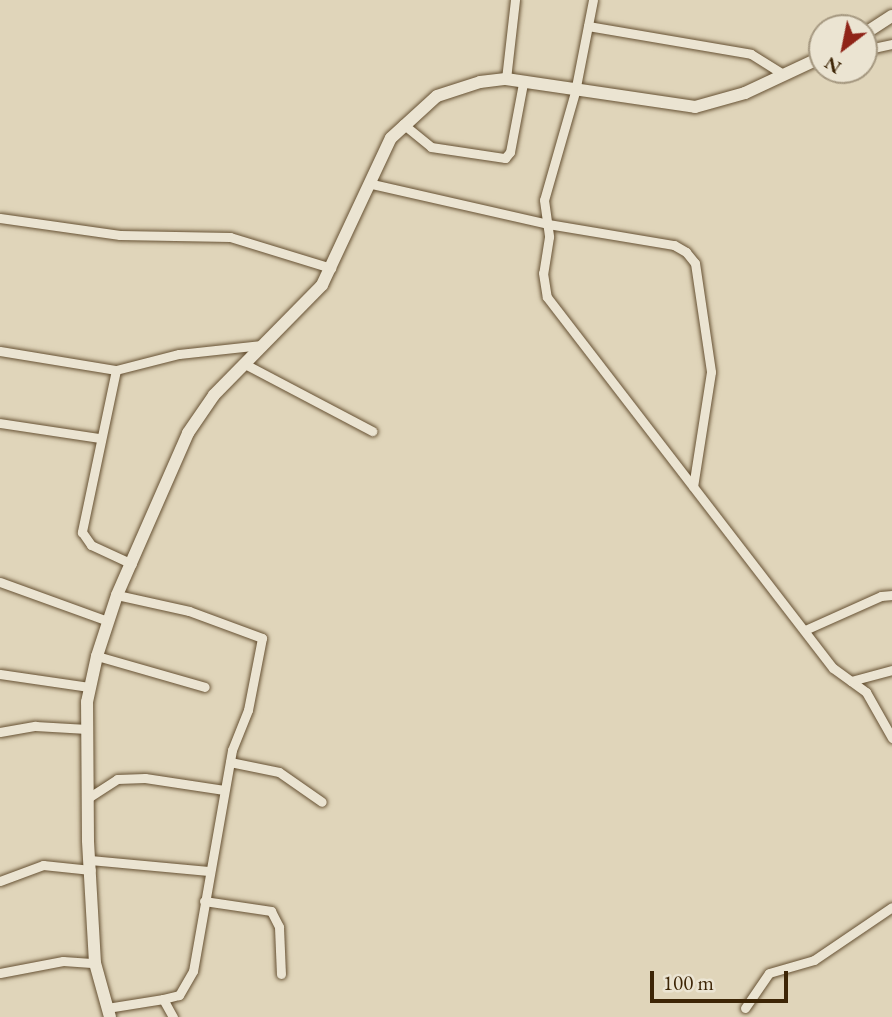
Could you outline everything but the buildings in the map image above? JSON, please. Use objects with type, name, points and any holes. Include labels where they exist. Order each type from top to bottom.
[{"type":"street","points":[[506,79],[515,0]]},
{"type":"street","points":[[593,0],[575,92],[544,200],[548,224],[543,273],[547,297],[806,629],[833,668],[866,692],[892,738]]},
{"type":"street","points":[[588,26],[751,54],[782,73]]},
{"type":"street","points":[[117,595],[189,611],[262,638],[248,710],[230,762],[224,790],[193,971],[178,995],[109,1012],[95,963],[87,729],[89,687],[108,621],[117,595],[188,433],[202,409],[262,345],[309,303],[331,268],[391,138],[403,124],[447,91],[506,79],[575,92],[695,107],[745,93],[808,63]]},
{"type":"street","points":[[403,124],[431,147],[505,158],[510,152],[523,82]]},
{"type":"street","points":[[372,184],[548,224],[674,245],[695,264],[711,372],[693,487]]},
{"type":"street","points":[[0,218],[136,236],[230,237],[331,268]]},
{"type":"street","points":[[0,351],[116,370],[179,354],[262,345]]},
{"type":"street","points":[[244,364],[372,431]]},
{"type":"street","points":[[116,370],[99,438],[82,532],[91,545],[132,564]]},
{"type":"street","points":[[0,423],[99,438]]},
{"type":"street","points":[[0,582],[108,621]]},
{"type":"street","points":[[806,629],[881,596],[892,595]]},
{"type":"street","points":[[97,656],[205,687]]},
{"type":"street","points":[[851,681],[892,670]]},
{"type":"street","points":[[0,674],[89,687]]},
{"type":"street","points":[[0,732],[35,726],[87,729]]},
{"type":"street","points":[[230,762],[286,776],[322,802]]},
{"type":"street","points":[[89,798],[117,779],[145,778],[224,790]]},
{"type":"street","points":[[0,881],[43,865],[208,871]]},
{"type":"street","points":[[204,901],[271,911],[279,927],[281,974]]},
{"type":"street","points":[[745,1008],[769,972],[814,960],[892,907]]},
{"type":"street","points":[[0,973],[63,961],[95,963]]},
{"type":"street","points":[[163,999],[173,1017]]}]
